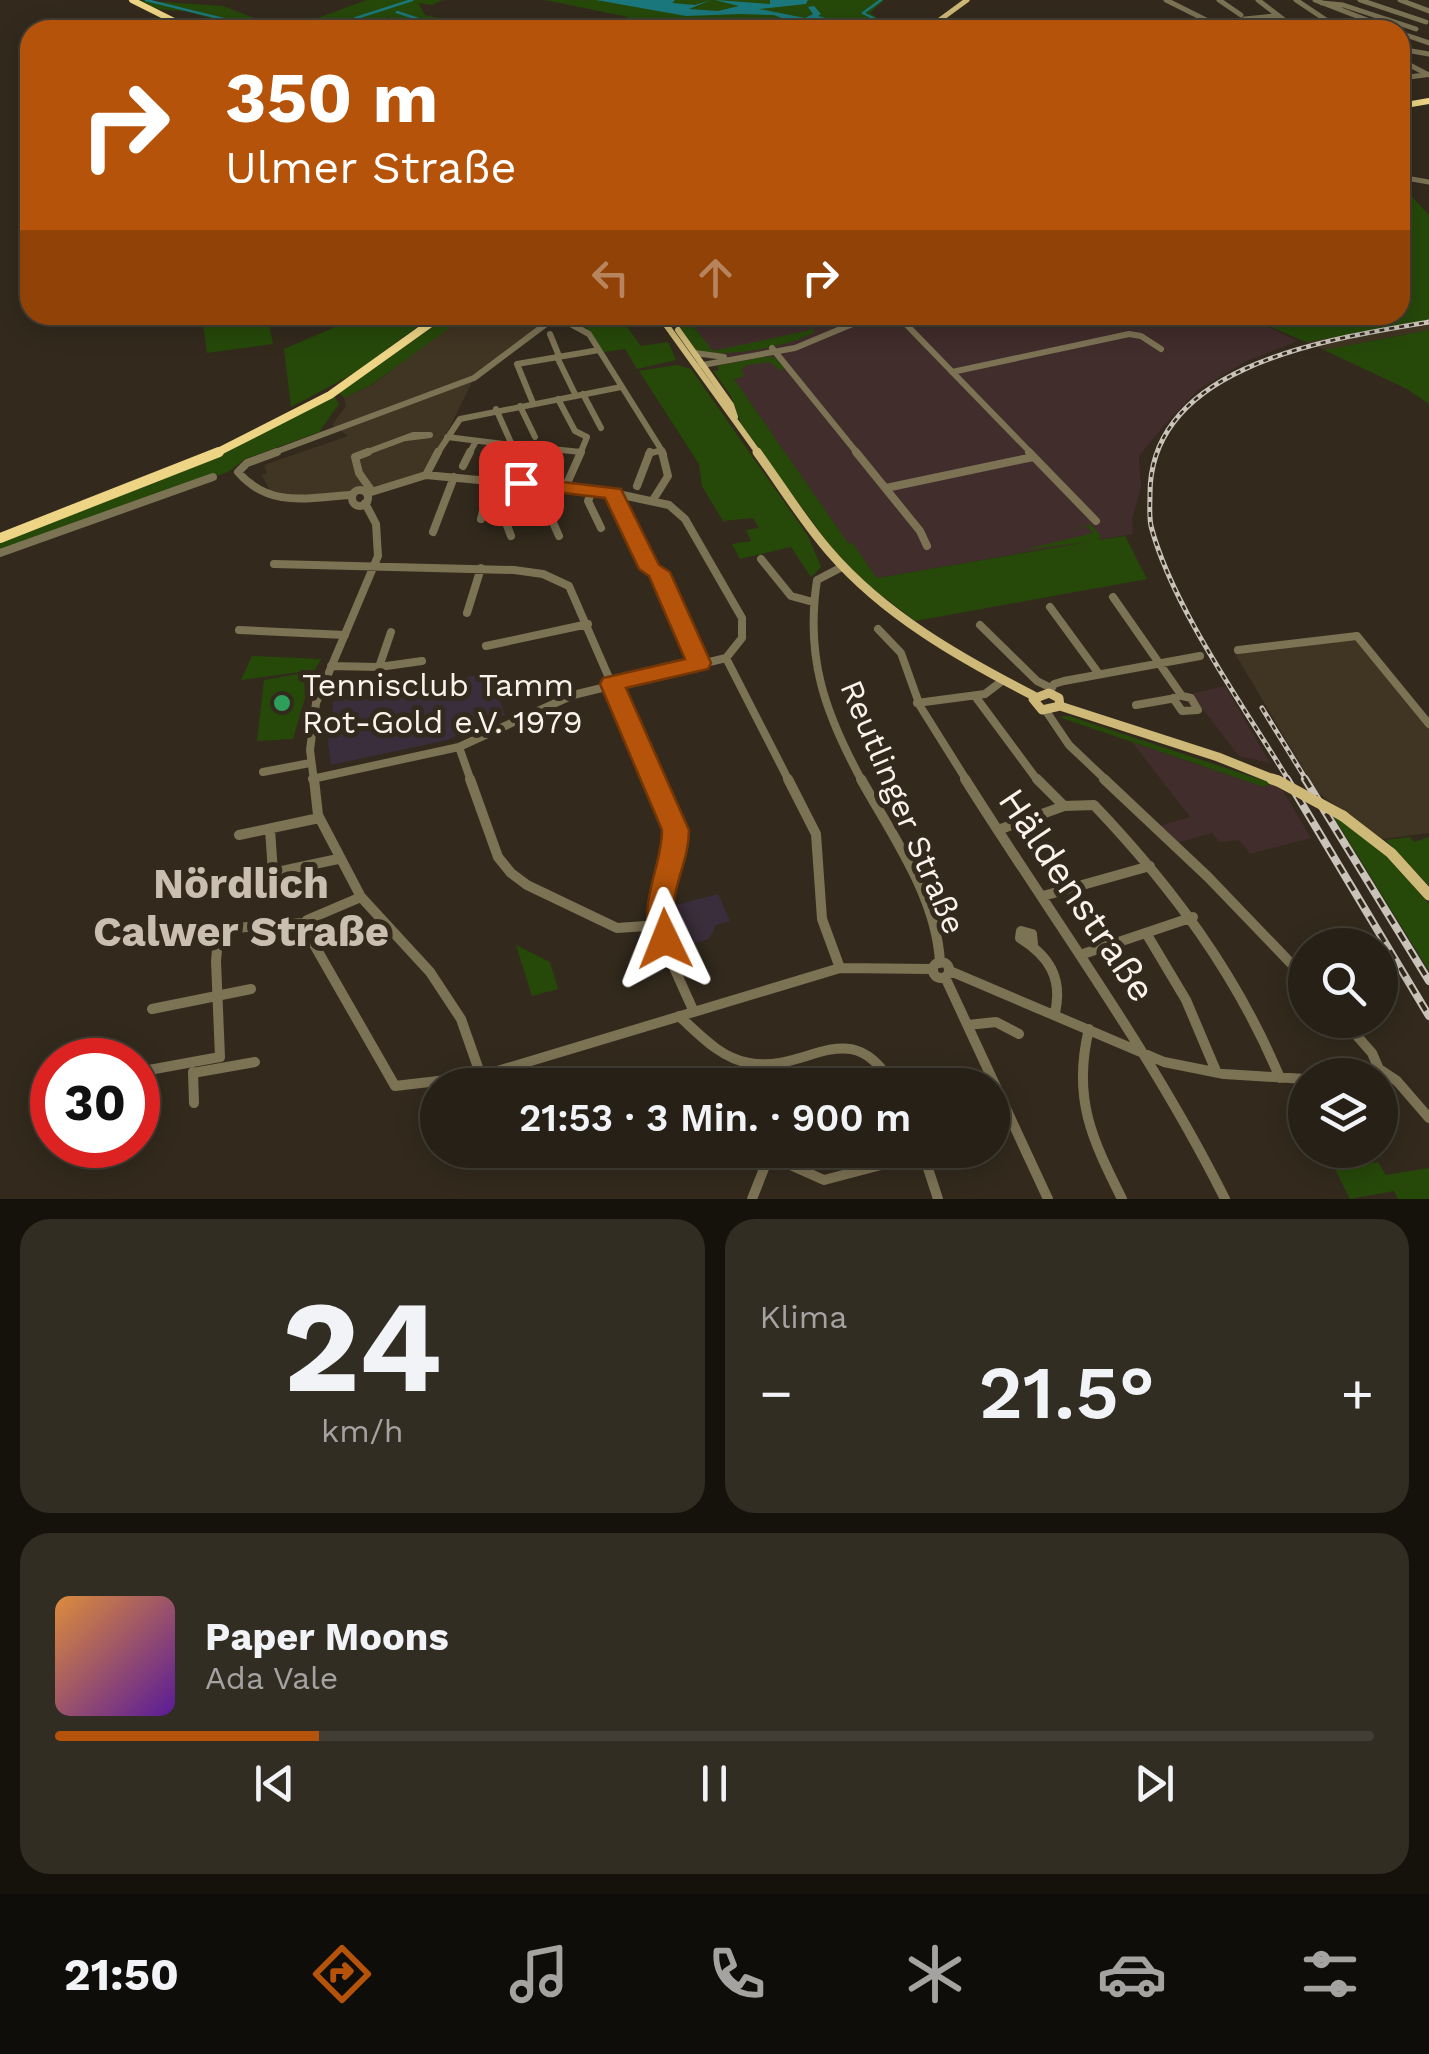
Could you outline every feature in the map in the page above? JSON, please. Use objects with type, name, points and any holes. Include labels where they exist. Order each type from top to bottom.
[{"type":"highway","points":[[121,0],[161,20]]},
{"type":"highway","points":[[132,0],[172,20]]},
{"type":"highway","points":[[0,536],[274,420],[344,380],[419,325]]},
{"type":"highway","points":[[0,536],[167,474],[270,428],[352,381],[428,325]]},
{"type":"main road","points":[[935,20],[958,0]]},
{"type":"main road","points":[[938,20],[967,0]]},
{"type":"main road","points":[[671,325],[731,405],[740,429]]},
{"type":"main road","points":[[671,325],[704,365],[740,429],[842,567],[910,624],[1034,696],[1050,690],[1059,698],[1060,706]]},
{"type":"main road","points":[[1034,696],[1034,704],[1046,711],[1060,706],[1218,757],[1278,781],[1343,816],[1391,854],[1429,895]]},
{"type":"street","points":[[1166,0],[1206,20]]},
{"type":"street","points":[[1219,0],[1246,20]]},
{"type":"street","points":[[1258,0],[1281,20]]},
{"type":"street","points":[[1296,0],[1324,20]]},
{"type":"street","points":[[1315,0],[1367,20]]},
{"type":"street","points":[[1360,0],[1403,12],[1428,26]]},
{"type":"street","points":[[1400,0],[1426,10]]},
{"type":"street","points":[[1187,10],[1194,2]]},
{"type":"street","points":[[1322,3],[1343,5],[1387,20]]},
{"type":"street","points":[[1403,12],[1426,10]]},
{"type":"street","points":[[1243,17],[1275,16]]},
{"type":"street","points":[[1410,32],[1428,26]]},
{"type":"street","points":[[1410,28],[1416,30]]},
{"type":"street","points":[[312,779],[459,747],[573,696],[726,658],[742,638],[742,618],[685,519],[669,505],[613,493],[426,475],[354,503],[350,496],[277,500],[238,474],[248,463],[474,378],[545,325]]},
{"type":"street","points":[[576,325],[599,350],[670,468],[653,500]]},
{"type":"street","points":[[704,365],[774,350],[839,325]]},
{"type":"street","points":[[704,365],[816,342],[853,325]]},
{"type":"street","points":[[906,325],[1096,520]]},
{"type":"street","points":[[550,334],[558,357],[601,428]]},
{"type":"street","points":[[952,372],[1130,334],[1141,336],[1160,349]]},
{"type":"street","points":[[533,403],[516,367],[599,350]]},
{"type":"street","points":[[774,350],[920,531],[926,546]]},
{"type":"street","points":[[695,353],[724,358]]},
{"type":"street","points":[[426,475],[460,418],[621,387]]},
{"type":"street","points":[[558,399],[575,431],[587,437],[565,488]]},
{"type":"street","points":[[520,406],[535,437]]},
{"type":"street","points":[[496,410],[512,445],[497,480],[495,498],[510,536]]},
{"type":"street","points":[[447,437],[581,452]]},
{"type":"street","points":[[406,438],[355,457],[380,543],[376,566],[316,703],[310,762],[319,818],[338,859],[360,897],[430,972],[461,1019],[477,1068]]},
{"type":"street","points":[[463,466],[476,441]]},
{"type":"street","points":[[636,486],[649,452],[662,450]]},
{"type":"street","points":[[886,488],[1033,457]]},
{"type":"street","points":[[0,553],[213,477]]},
{"type":"street","points":[[432,532],[454,477]]},
{"type":"street","points":[[544,485],[540,495],[559,536]]},
{"type":"street","points":[[592,491],[588,501],[601,528]]},
{"type":"street","points":[[613,493],[650,569],[658,572],[699,663]]},
{"type":"street","points":[[481,518],[485,502],[495,498]]},
{"type":"street","points":[[762,559],[791,596],[813,602],[820,576],[842,567]]},
{"type":"street","points":[[274,564],[481,568],[533,572],[569,586],[675,830],[675,852],[659,904],[661,925],[694,1012]]},
{"type":"street","points":[[467,613],[481,568]]},
{"type":"street","points":[[1114,596],[1140,630],[1177,697],[1136,705]]},
{"type":"street","name":"Reutlinger Straße","points":[[813,602],[813,651],[841,738],[906,860],[932,919],[942,970],[1048,1199]]},
{"type":"street","points":[[1050,607],[1099,674]]},
{"type":"street","points":[[486,646],[588,624]]},
{"type":"street","points":[[980,625],[1050,690],[1054,684],[1200,656]]},
{"type":"street","name":"Häldenstraße","points":[[878,629],[889,634],[902,652],[917,702],[1149,1057],[1224,1199]]},
{"type":"street","points":[[239,630],[345,635]]},
{"type":"street","points":[[379,667],[391,632]]},
{"type":"street","points":[[1238,650],[1357,636],[1429,724]]},
{"type":"street","points":[[726,658],[816,834],[822,919],[840,968]]},
{"type":"street","points":[[331,666],[379,667],[422,661]]},
{"type":"street","points":[[917,702],[975,696],[990,691],[1002,680]]},
{"type":"street","points":[[975,696],[1021,761],[1048,794],[1064,806]]},
{"type":"street","points":[[1046,711],[1070,745],[1208,877],[1288,960]]},
{"type":"street","points":[[459,747],[498,857],[511,872],[569,906],[618,928],[661,925]]},
{"type":"street","points":[[263,772],[310,762]]},
{"type":"street","points":[[998,830],[1064,806],[1094,804],[1192,918],[1246,997],[1280,1078]]},
{"type":"street","points":[[239,835],[319,818]]},
{"type":"street","points":[[270,829],[273,873]]},
{"type":"street","points":[[216,885],[338,859]]},
{"type":"street","points":[[1044,896],[1150,866]]},
{"type":"street","points":[[193,1068],[220,1057],[219,928],[304,923],[360,897]]},
{"type":"street","points":[[1082,954],[1192,918]]},
{"type":"street","points":[[304,923],[395,1086],[420,1083]]},
{"type":"street","points":[[1146,933],[1186,1000],[1216,1070]]},
{"type":"street","points":[[1033,944],[1052,966],[1060,986],[1055,1013]]},
{"type":"street","points":[[507,1068],[840,968],[942,970],[1055,1013],[1149,1057],[1288,1078]]},
{"type":"street","points":[[152,1008],[251,988]]},
{"type":"street","points":[[680,1016],[716,1049],[756,1064],[845,1046],[862,1052],[884,1068]]},
{"type":"street","points":[[968,1025],[996,1022],[1019,1034]]},
{"type":"street","points":[[1089,1029],[1081,1054],[1079,1099],[1093,1142],[1122,1199]]},
{"type":"street","points":[[1358,1038],[1375,1058]]},
{"type":"street","points":[[160,1070],[255,1062]]},
{"type":"street","points":[[755,1068],[756,1064]]},
{"type":"street","points":[[193,1068],[194,1103]]},
{"type":"street","points":[[1398,1083],[1429,1118]]},
{"type":"street","points":[[752,1199],[764,1168]]},
{"type":"street","points":[[797,1168],[824,1180],[866,1168]]},
{"type":"street","points":[[928,1168],[938,1199]]},
{"type":"shaded area","points":[[1429,321],[1429,330],[1324,350],[1306,342],[1410,325]]},
{"type":"shaded area","points":[[451,325],[538,325],[535,327],[540,329],[474,378],[426,475],[368,493],[309,500],[270,491],[262,475],[267,473],[264,465],[348,436],[332,425],[346,406],[344,398],[372,385]]},
{"type":"shaded area","points":[[692,325],[1264,325],[1298,341],[1245,362],[1198,390],[1168,421],[1139,456],[1141,487],[1132,519],[1133,534],[877,578],[853,545],[848,544],[727,369]]},
{"type":"shaded area","points":[[1357,636],[1429,726],[1429,833],[1382,839],[1317,792],[1234,652]]},
{"type":"shaded area","points":[[489,672],[505,715],[447,740],[331,765],[328,743],[334,701],[377,692],[387,695]]},
{"type":"shaded area","points":[[1225,686],[1270,763],[1239,756],[1191,694]]},
{"type":"shaded area","points":[[1132,742],[1264,787],[1271,783],[1282,789],[1311,838],[1250,854],[1239,840],[1220,842],[1212,833],[1176,843],[1159,826],[1190,817]]},
{"type":"shaded area","points":[[718,894],[730,921],[716,925],[709,939],[677,948],[672,906]]},
{"type":"green space","points":[[132,0],[223,6],[259,20],[217,20],[185,11],[150,9]]},
{"type":"green space","points":[[367,0],[442,0],[432,5],[418,3],[425,15],[447,20],[382,20],[395,14],[380,20],[312,20]]},
{"type":"green space","points":[[545,0],[884,0],[870,13],[880,20],[623,20],[628,17]]},
{"type":"green space","points":[[1410,195],[1429,215],[1429,321],[1410,324]]},
{"type":"green space","points":[[203,325],[269,325],[273,344],[207,353]]},
{"type":"green space","points":[[340,325],[420,325],[355,373],[291,407],[284,349]]},
{"type":"green space","points":[[436,325],[453,325],[371,385],[344,398],[339,392]]},
{"type":"green space","points":[[582,325],[635,325],[627,327],[641,346],[668,342],[676,360],[637,369],[625,349],[604,352]]},
{"type":"green space","points":[[679,325],[692,325],[713,351],[812,328],[815,332],[758,350],[696,352]]},
{"type":"green space","points":[[1266,325],[1406,325],[1306,342]]},
{"type":"green space","points":[[1429,330],[1429,404],[1407,389],[1324,350]]},
{"type":"green space","points":[[774,357],[785,368],[780,370],[770,362],[747,365],[741,370],[745,376],[734,379],[848,543],[853,544],[877,578],[1088,542],[1023,550],[1093,533],[1087,526],[1067,531],[1090,524],[1101,536],[1099,540],[1125,536],[1147,579],[915,621],[862,580],[830,546],[741,424],[731,396],[713,371],[719,370],[717,366]]},
{"type":"green space","points":[[677,365],[691,369],[808,536],[821,567],[811,577],[791,547],[740,559],[732,544],[751,541],[746,530],[759,528],[753,518],[723,521],[702,486],[699,464],[639,371]]},
{"type":"green space","points":[[333,394],[339,404],[319,432],[245,459],[228,472],[0,552],[0,540],[123,493]]},
{"type":"green space","points":[[252,656],[321,659],[315,670],[241,680]]},
{"type":"green space","name":"Tennisclub Tamm Rot-Gold e.V. 1979","points":[[304,673],[305,698],[293,739],[257,741],[264,680]]},
{"type":"green space","points":[[1069,716],[1271,783],[1264,787],[1059,717]]},
{"type":"green space","points":[[1332,814],[1386,855],[1429,904],[1429,971]]},
{"type":"green space","points":[[1410,837],[1414,842],[1429,837],[1429,886],[1386,840]]},
{"type":"green space","points":[[516,945],[550,962],[558,989],[532,996]]},
{"type":"green space","points":[[1382,1168],[1386,1175],[1429,1168],[1429,1199],[1398,1199],[1394,1191],[1350,1199],[1335,1169]]},
{"type":"water","points":[[596,0],[675,0],[672,3],[695,5],[711,0],[689,9],[718,11],[739,6],[715,0],[770,4],[770,0],[808,0],[806,4],[759,9],[805,18],[813,14],[808,7],[814,6],[821,14],[818,16],[833,20],[740,14],[686,16]]},
{"type":"waterway","points":[[146,0],[227,20]]},
{"type":"waterway","points":[[353,20],[412,0]]},
{"type":"waterway","points":[[875,20],[863,13],[881,0]]},
{"type":"waterway","points":[[397,12],[421,20]]},
{"type":"waterway","points":[[632,19],[637,20]]},
{"type":"railway","points":[[1289,781],[1192,623],[1161,557],[1150,514],[1158,451],[1179,415],[1212,387],[1252,366],[1344,338],[1429,322]]},
{"type":"railway","points":[[1262,708],[1307,781]]},
{"type":"railway","points":[[1287,779],[1429,1016]]},
{"type":"railway","points":[[1305,779],[1429,981]]},
{"type":"place","name":"Tennisclub Tamm Rot-Gold e.V. 1979","points":[[282,703]]},
{"type":"district","name":"Nördlich Calwer Straße","points":[[241,907]]},
{"type":"route","points":[[521,483],[613,493],[650,569],[658,572],[699,663],[612,684],[675,830],[675,852],[659,904],[665,939]]}]
